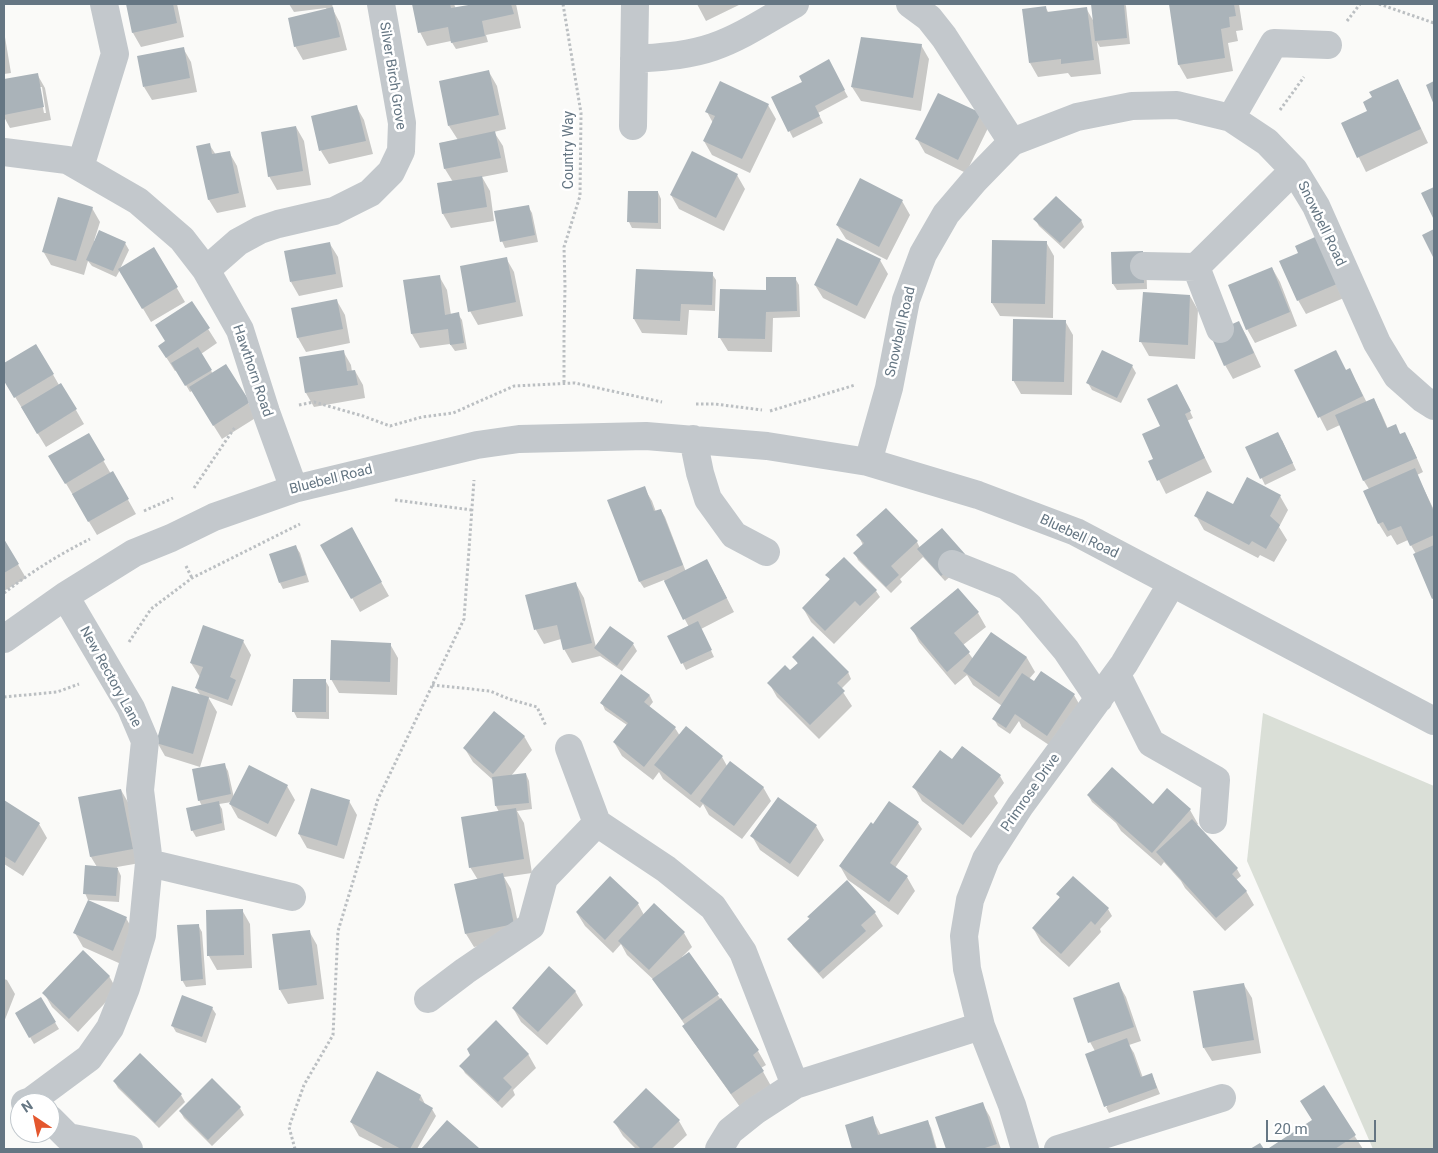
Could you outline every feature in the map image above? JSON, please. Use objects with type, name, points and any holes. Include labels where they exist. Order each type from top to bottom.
[{"type":"street","points":[[80,167],[115,54],[104,4]]},
{"type":"street","name":"Silver Birch Grove","points":[[206,270],[238,242],[260,230],[334,211],[370,193],[391,172],[401,151],[402,123],[381,4]]},
{"type":"street","points":[[633,126],[635,4]]},
{"type":"street","points":[[634,59],[675,56],[713,47],[740,35],[794,4]]},
{"type":"street","points":[[913,4],[929,18],[944,37],[1012,142]]},
{"type":"street","points":[[1231,118],[1274,42],[1328,45]]},
{"type":"street","name":"Snowbell Road","points":[[868,462],[889,388],[906,300],[923,254],[946,214],[975,180],[1012,142],[1077,117],[1132,106],[1177,105],[1231,118],[1268,142],[1294,170],[1316,206],[1376,343],[1397,376],[1434,406]]},
{"type":"street","name":"Hawthorn Road","points":[[4,152],[67,160],[138,201],[182,239],[206,270],[240,330],[266,412],[294,489]]},
{"type":"street","points":[[1144,266],[1196,267],[1294,170]]},
{"type":"street","points":[[1196,267],[1220,330]]},
{"type":"street","name":"Bluebell Road","points":[[4,639],[65,596],[134,552],[171,538],[214,517],[294,489],[477,445],[519,439],[646,436],[767,446],[868,462],[978,495],[1076,532],[1434,722]]},
{"type":"street","points":[[693,439],[708,499],[734,534],[766,552]]},
{"type":"street","points":[[952,564],[1007,586],[1029,606],[1066,650],[1099,699]]},
{"type":"street","name":"Primrose Drive","points":[[1025,1149],[1012,1105],[981,1026],[967,969],[964,936],[970,900],[986,859],[1020,806],[1117,675],[1172,583]]},
{"type":"street","name":"New Rectory Lane","points":[[47,1093],[89,1058],[110,1028],[126,988],[142,935],[149,863],[140,790],[145,741],[131,708],[65,596]]},
{"type":"street","points":[[1117,675],[1151,742],[1216,780],[1213,820]]},
{"type":"street","points":[[569,748],[597,823],[666,869],[713,907],[743,952],[795,1085]]},
{"type":"street","points":[[428,999],[465,970],[531,926],[544,878],[597,823]]},
{"type":"street","points":[[149,863],[292,897]]},
{"type":"street","points":[[719,1149],[730,1131],[755,1111],[795,1085],[981,1026]]},
{"type":"street","points":[[1058,1149],[1222,1098]]},
{"type":"street","points":[[60,1130],[68,1137],[129,1149]]},
{"type":"path","name":"Country Way","points":[[563,4],[581,113],[580,196],[564,247],[566,287],[564,384]]},
{"type":"path","points":[[1379,4],[1434,23]]},
{"type":"path","points":[[688,404],[715,404],[772,411],[866,381],[889,388]]},
{"type":"path","points":[[186,492],[194,489],[239,422],[266,412],[314,402],[390,426],[453,413],[514,386],[575,383],[670,404]]},
{"type":"path","points":[[295,1149],[289,1127],[304,1085],[334,1035],[338,931],[378,799],[464,619],[477,445]]},
{"type":"path","points":[[140,513],[179,495]]},
{"type":"path","points":[[392,500],[472,510]]},
{"type":"path","points":[[4,697],[57,692],[109,672],[151,609],[192,578],[302,524]]},
{"type":"path","points":[[4,592],[23,578],[90,538]]},
{"type":"path","points":[[432,685],[490,691],[537,707],[552,737],[569,748]]},
{"type":"shaded area","points":[[1263,713],[1434,786],[1434,1149],[1373,1149],[1247,861]]},
{"type":"building","points":[[126,4],[173,4],[177,23],[132,33]]},
{"type":"building","points":[[412,4],[450,4],[451,8],[474,4],[511,4],[514,14],[482,21],[485,36],[451,43],[448,27],[418,33]]},
{"type":"building","points":[[1091,4],[1124,4],[1127,38],[1095,41]]},
{"type":"building","points":[[1169,4],[1234,4],[1236,16],[1229,17],[1230,27],[1221,29],[1225,58],[1178,65]]},
{"type":"building","points":[[1046,6],[1047,12],[1087,7],[1094,60],[1061,64],[1061,59],[1029,63],[1022,9]]},
{"type":"building","points":[[333,7],[340,37],[294,47],[288,18]]},
{"type":"building","points":[[861,37],[922,44],[913,98],[851,87]]},
{"type":"building","points":[[184,47],[190,78],[143,87],[137,56]]},
{"type":"building","points":[[829,59],[845,90],[815,106],[820,116],[788,132],[771,97],[802,82],[799,76]]},
{"type":"building","points":[[489,70],[499,115],[448,126],[439,81]]},
{"type":"building","points":[[38,73],[44,107],[4,115],[4,79]]},
{"type":"building","points":[[1398,79],[1421,129],[1357,158],[1341,123],[1367,111],[1363,102],[1372,97],[1369,92]]},
{"type":"building","points":[[720,81],[769,104],[742,159],[703,141],[715,116],[705,112]]},
{"type":"building","points":[[1434,81],[1434,105],[1426,85]]},
{"type":"building","points":[[938,93],[981,113],[958,160],[915,139]]},
{"type":"building","points":[[357,105],[366,141],[319,151],[311,116]]},
{"type":"building","points":[[296,126],[303,171],[268,177],[261,132]]},
{"type":"building","points":[[495,131],[501,158],[444,169],[439,143]]},
{"type":"building","points":[[210,143],[212,154],[230,151],[239,193],[208,200],[196,146]]},
{"type":"building","points":[[692,151],[738,174],[716,218],[670,195]]},
{"type":"building","points":[[482,176],[487,207],[442,214],[437,183]]},
{"type":"building","points":[[860,178],[903,200],[879,247],[836,225]]},
{"type":"building","points":[[1434,187],[1434,220],[1421,193]]},
{"type":"building","points":[[628,191],[658,191],[658,223],[627,222]]},
{"type":"building","points":[[1056,196],[1082,220],[1060,243],[1033,219]]},
{"type":"building","points":[[58,197],[93,207],[76,261],[42,252]]},
{"type":"building","points":[[529,205],[535,235],[500,242],[494,211]]},
{"type":"building","points":[[1434,229],[1434,259],[1422,235]]},
{"type":"building","points":[[99,230],[126,242],[113,271],[86,260]]},
{"type":"building","points":[[1324,233],[1344,281],[1297,301],[1279,261],[1298,253],[1295,246]]},
{"type":"building","points":[[837,238],[881,259],[857,306],[814,285]]},
{"type":"building","points":[[992,240],[1047,241],[1045,304],[991,303]]},
{"type":"building","points":[[330,242],[336,274],[290,282],[284,251]]},
{"type":"building","points":[[154,247],[178,287],[142,309],[118,269]]},
{"type":"building","points":[[1143,251],[1144,283],[1112,284],[1111,252]]},
{"type":"building","points":[[507,257],[516,302],[468,312],[460,266]]},
{"type":"building","points":[[1272,267],[1290,312],[1246,330],[1228,285]]},
{"type":"building","points":[[636,269],[713,272],[712,305],[681,304],[680,321],[633,319]]},
{"type":"building","points":[[440,275],[445,315],[459,312],[464,343],[450,345],[448,329],[411,334],[403,280]]},
{"type":"building","points":[[766,277],[796,277],[797,311],[766,312],[765,339],[718,338],[720,289],[766,290]]},
{"type":"building","points":[[1143,292],[1190,295],[1188,345],[1139,342]]},
{"type":"building","points":[[337,299],[343,329],[297,338],[291,308]]},
{"type":"building","points":[[192,301],[210,328],[166,358],[158,346],[165,341],[155,325]]},
{"type":"building","points":[[1013,319],[1066,320],[1064,382],[1012,381]]},
{"type":"building","points":[[1239,321],[1254,353],[1224,366],[1210,334]]},
{"type":"building","points":[[36,344],[54,374],[14,398],[4,381],[4,363]]},
{"type":"building","points":[[198,347],[212,370],[185,386],[171,363]]},
{"type":"building","points":[[344,350],[347,371],[355,370],[358,385],[305,393],[299,357]]},
{"type":"building","points":[[1102,350],[1133,365],[1117,398],[1086,383]]},
{"type":"building","points":[[1336,350],[1346,370],[1350,368],[1363,396],[1318,418],[1294,370]]},
{"type":"building","points":[[226,364],[250,402],[213,426],[189,387]]},
{"type":"building","points":[[61,383],[77,409],[37,434],[21,407]]},
{"type":"building","points":[[1177,384],[1191,411],[1185,414],[1205,458],[1157,481],[1148,461],[1153,459],[1142,434],[1160,426],[1147,399]]},
{"type":"building","points":[[1374,398],[1387,428],[1396,424],[1400,434],[1405,432],[1417,458],[1363,481],[1335,415]]},
{"type":"building","points":[[1278,432],[1293,463],[1260,479],[1245,447]]},
{"type":"building","points":[[89,433],[105,460],[65,484],[48,456]]},
{"type":"building","points":[[1415,468],[1434,512],[1434,535],[1410,546],[1401,526],[1388,531],[1383,522],[1378,524],[1363,491]]},
{"type":"building","points":[[113,471],[129,499],[88,522],[72,494]]},
{"type":"building","points":[[1247,477],[1281,495],[1270,516],[1280,525],[1266,549],[1252,541],[1249,545],[1194,516],[1207,491],[1233,504]]},
{"type":"building","points":[[645,486],[654,511],[661,509],[683,565],[639,582],[607,500]]},
{"type":"building","points":[[886,508],[918,541],[891,566],[899,575],[886,587],[853,553],[864,543],[856,535]]},
{"type":"building","points":[[352,527],[382,582],[351,599],[320,545]]},
{"type":"building","points":[[942,528],[965,554],[941,576],[917,549]]},
{"type":"building","points":[[4,539],[19,564],[4,573]]},
{"type":"building","points":[[296,545],[306,575],[279,583],[269,554]]},
{"type":"building","points":[[1434,545],[1434,598],[1432,599],[1413,554]]},
{"type":"building","points":[[844,557],[877,590],[860,606],[855,601],[825,631],[802,608],[830,579],[825,575]]},
{"type":"building","points":[[707,559],[727,598],[683,620],[664,581]]},
{"type":"building","points":[[576,582],[592,643],[563,650],[557,625],[534,630],[525,595]]},
{"type":"building","points":[[958,588],[979,612],[954,633],[970,652],[947,672],[910,628]]},
{"type":"building","points":[[698,621],[712,650],[681,664],[667,636]]},
{"type":"building","points":[[203,625],[244,640],[230,677],[236,680],[228,700],[195,688],[203,667],[190,663]]},
{"type":"building","points":[[610,626],[634,643],[617,666],[594,648]]},
{"type":"building","points":[[991,632],[1027,657],[999,697],[963,671]]},
{"type":"building","points":[[813,636],[849,672],[837,683],[845,691],[810,725],[767,683],[785,665],[790,670],[798,663],[792,657]]},
{"type":"building","points":[[331,640],[391,643],[390,682],[330,680]]},
{"type":"building","points":[[1041,671],[1075,694],[1047,736],[1015,714],[1006,728],[992,719],[1022,673],[1034,681]]},
{"type":"building","points":[[621,674],[650,695],[644,702],[676,727],[644,767],[613,742],[628,723],[600,703]]},
{"type":"building","points":[[293,679],[326,679],[326,712],[292,712]]},
{"type":"building","points":[[172,686],[209,697],[193,754],[156,743]]},
{"type":"building","points":[[494,711],[525,736],[493,774],[463,748]]},
{"type":"building","points":[[686,726],[723,756],[691,795],[654,765]]},
{"type":"building","points":[[962,746],[1001,775],[963,825],[912,787],[940,750],[952,759]]},
{"type":"building","points":[[730,761],[764,787],[734,826],[700,801]]},
{"type":"building","points":[[225,763],[231,794],[198,801],[192,769]]},
{"type":"building","points":[[249,765],[288,785],[268,824],[229,804]]},
{"type":"building","points":[[1112,767],[1153,804],[1167,788],[1191,809],[1152,853],[1087,795]]},
{"type":"building","points":[[526,773],[529,803],[495,806],[492,777]]},
{"type":"building","points":[[311,788],[350,800],[337,846],[298,834]]},
{"type":"building","points":[[121,789],[133,849],[90,857],[78,797]]},
{"type":"building","points":[[778,797],[817,825],[790,864],[750,836]]},
{"type":"building","points":[[4,800],[40,823],[15,863],[4,856]]},
{"type":"building","points":[[219,801],[222,823],[191,831],[186,808]]},
{"type":"building","points":[[889,801],[919,822],[890,863],[908,876],[889,902],[839,866]]},
{"type":"building","points":[[516,808],[524,859],[469,868],[461,817]]},
{"type":"building","points":[[1192,819],[1238,868],[1232,874],[1247,891],[1216,918],[1156,852]]},
{"type":"building","points":[[85,865],[118,868],[116,896],[83,894]]},
{"type":"building","points":[[503,873],[514,924],[465,934],[454,884]]},
{"type":"building","points":[[610,876],[639,903],[605,940],[576,912]]},
{"type":"building","points":[[1073,876],[1109,908],[1095,925],[1091,921],[1061,954],[1032,928],[1060,897],[1056,894]]},
{"type":"building","points":[[847,880],[876,912],[861,925],[866,931],[819,973],[787,939],[810,918],[807,917]]},
{"type":"building","points":[[88,900],[127,917],[113,951],[73,933]]},
{"type":"building","points":[[654,903],[685,932],[649,970],[618,941]]},
{"type":"building","points":[[243,909],[244,955],[207,956],[206,910]]},
{"type":"building","points":[[199,924],[203,979],[181,981],[177,925]]},
{"type":"building","points":[[310,930],[317,985],[279,990],[272,934]]},
{"type":"building","points":[[83,950],[110,976],[69,1019],[42,993]]},
{"type":"building","points":[[689,952],[719,994],[682,1020],[652,979]]},
{"type":"building","points":[[549,966],[576,991],[538,1032],[512,1008]]},
{"type":"building","points":[[1119,982],[1134,1027],[1088,1043],[1073,998]]},
{"type":"building","points":[[1244,983],[1254,1040],[1203,1048],[1193,991]]},
{"type":"building","points":[[182,995],[213,1007],[202,1037],[171,1026]]},
{"type":"building","points":[[41,997],[56,1022],[29,1038],[15,1013]]},
{"type":"building","points":[[721,998],[759,1050],[753,1055],[764,1071],[731,1094],[682,1026]]},
{"type":"building","points":[[496,1020],[529,1054],[503,1078],[512,1087],[498,1102],[459,1066],[470,1055],[467,1049]]},
{"type":"building","points":[[1127,1038],[1141,1077],[1152,1073],[1157,1088],[1104,1107],[1085,1054]]},
{"type":"building","points":[[140,1053],[182,1094],[155,1123],[113,1081]]},
{"type":"building","points":[[377,1071],[421,1095],[419,1100],[433,1108],[410,1149],[401,1149],[350,1122]]},
{"type":"building","points":[[212,1078],[241,1107],[208,1140],[179,1111]]},
{"type":"building","points":[[1324,1085],[1356,1135],[1335,1149],[1270,1149],[1312,1120],[1300,1101]]},
{"type":"building","points":[[646,1088],[680,1120],[651,1149],[641,1149],[613,1122]]},
{"type":"building","points":[[983,1102],[997,1144],[982,1149],[946,1149],[935,1117]]},
{"type":"building","points":[[873,1116],[878,1135],[928,1120],[936,1149],[852,1149],[845,1125]]},
{"type":"building","points":[[447,1120],[479,1148],[421,1149]]},
{"type":"building","points":[[1260,1143],[1264,1149],[1250,1149]]}]
